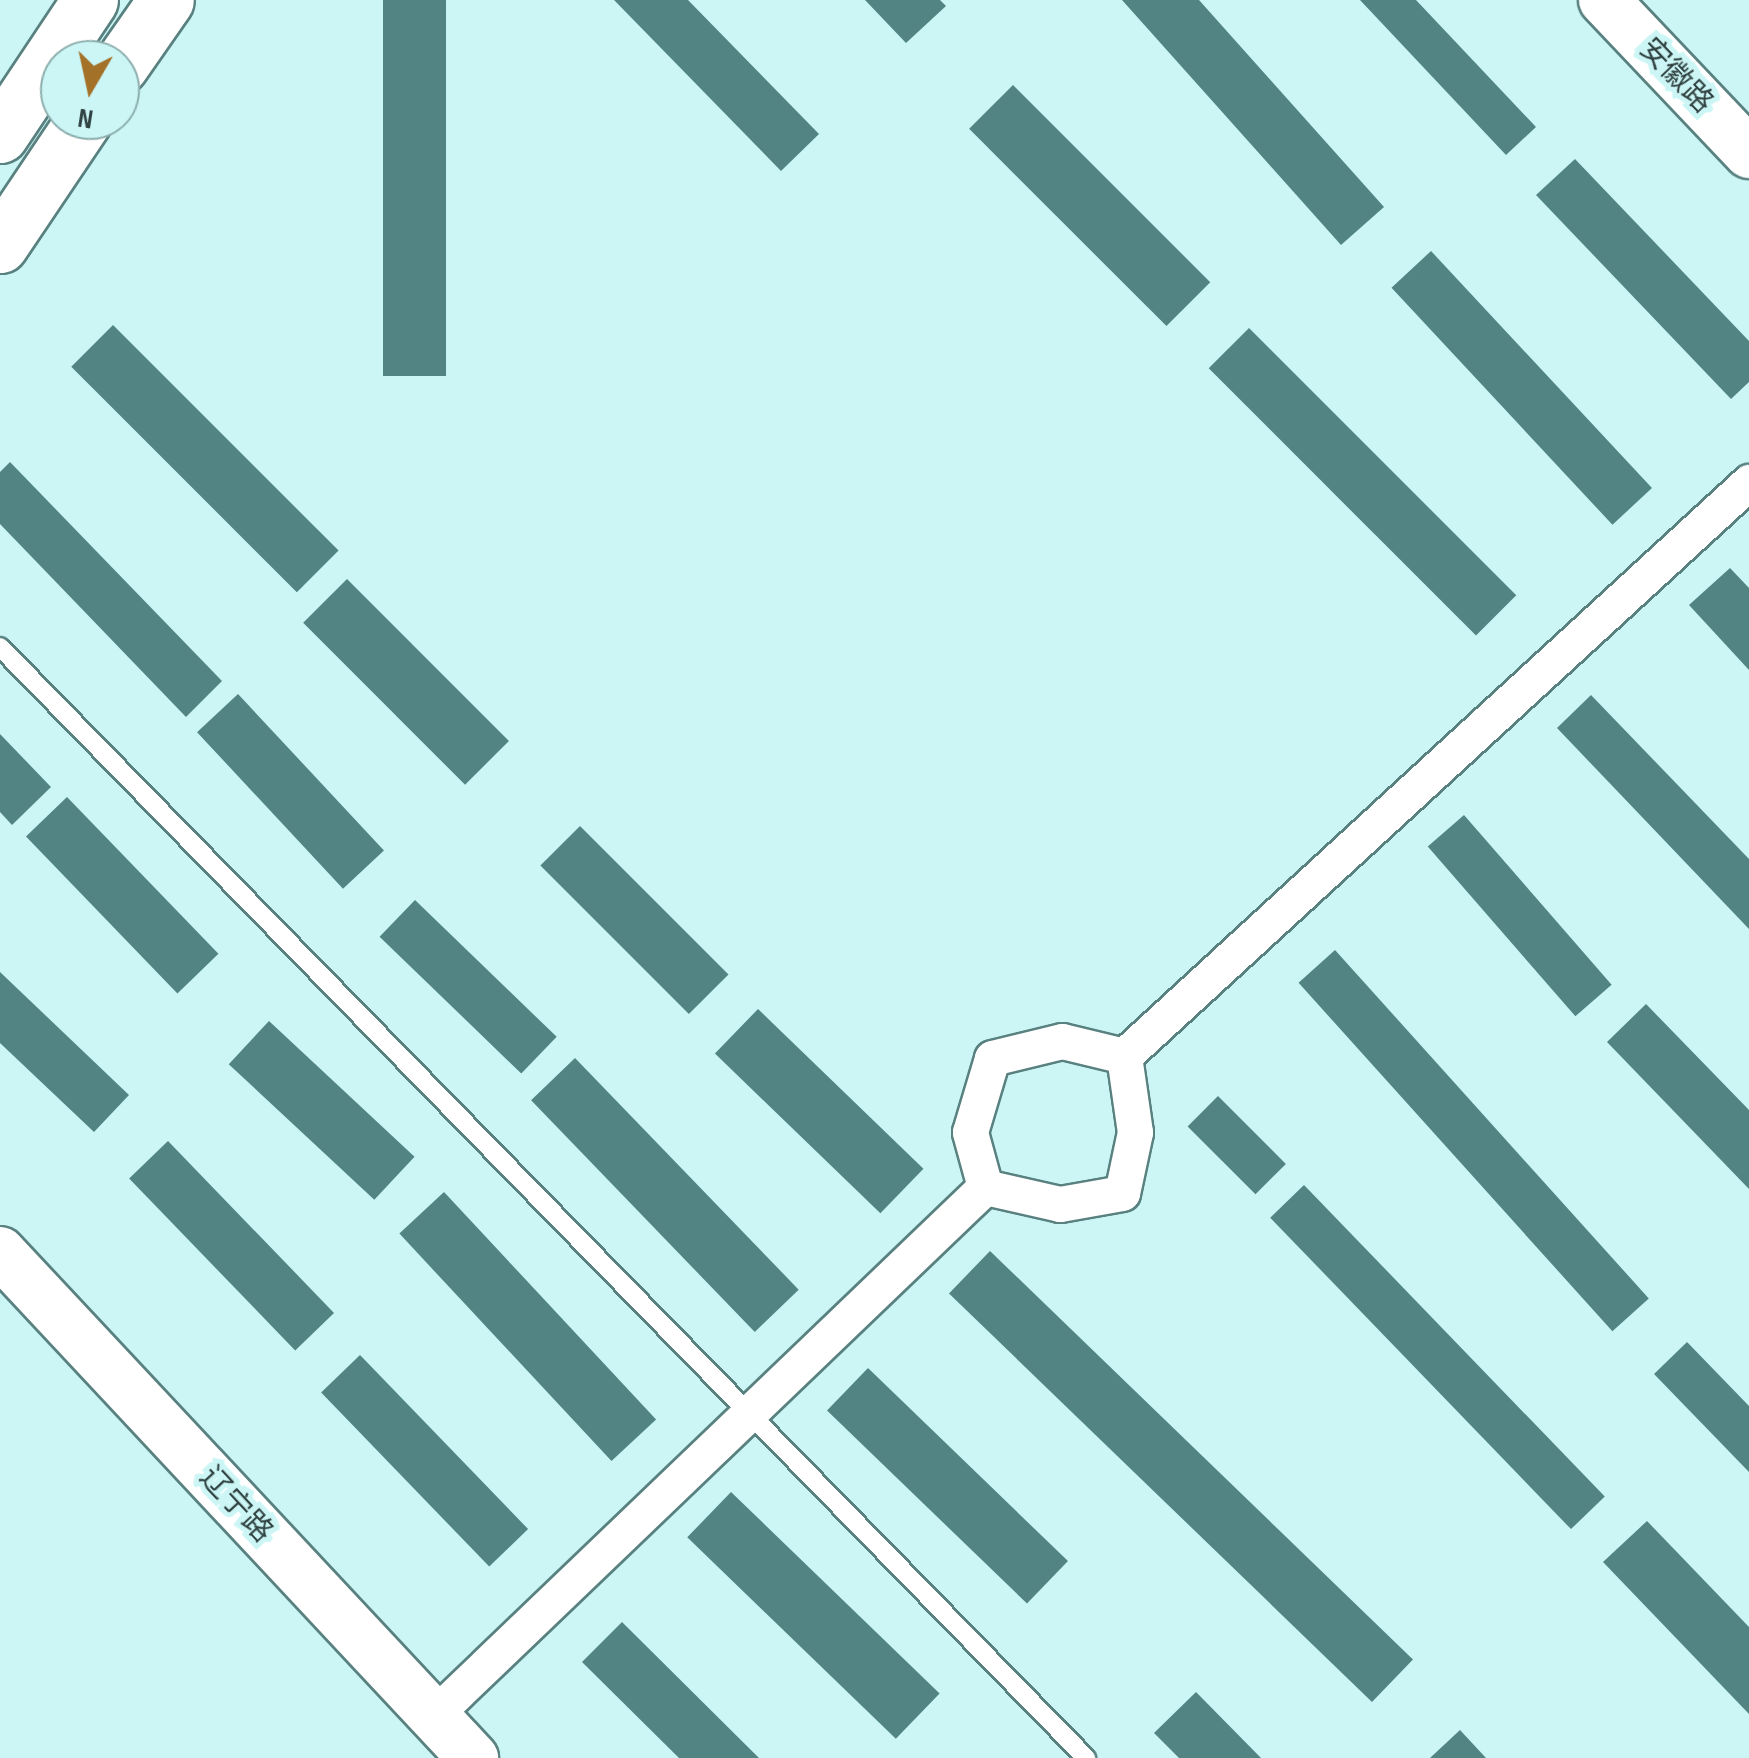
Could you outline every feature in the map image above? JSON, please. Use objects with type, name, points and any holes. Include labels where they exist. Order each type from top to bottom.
[{"type":"main road","points":[[0,134],[90,0]]},
{"type":"main road","points":[[138,40],[166,0]]},
{"type":"main road","points":[[0,245],[71,140]]},
{"type":"street","name":"安徽路","points":[[1604,0],[1749,152]]},
{"type":"street","points":[[1124,1056],[1749,482]]},
{"type":"street","points":[[985,1188],[970,1132],[992,1058],[1062,1042],[1124,1056]]},
{"type":"street","points":[[985,1188],[1060,1204],[1122,1193],[1135,1132],[1124,1056]]},
{"type":"street","points":[[433,1716],[985,1188]]},
{"type":"street","name":"辽宁路","points":[[0,1252],[472,1758]]},
{"type":"lane","points":[[0,647],[745,1417],[1086,1758]]},
{"type":"building","points":[[383,0],[446,0],[446,376],[383,376]]},
{"type":"building","points":[[614,0],[688,0],[819,134],[781,171]]},
{"type":"building","points":[[865,0],[940,0],[946,6],[906,43]]},
{"type":"building","points":[[1122,0],[1199,0],[1384,207],[1341,245]]},
{"type":"building","points":[[1360,0],[1416,0],[1536,127],[1506,155]]},
{"type":"building","points":[[1013,85],[1210,282],[1166,326],[969,129]]},
{"type":"building","points":[[1575,159],[1749,341],[1749,382],[1731,399],[1536,195]]},
{"type":"building","points":[[1431,251],[1652,488],[1612,525],[1392,288]]},
{"type":"building","points":[[113,325],[339,551],[297,592],[71,367]]},
{"type":"building","points":[[1249,328],[1516,595],[1476,636],[1209,368]]},
{"type":"building","points":[[10,462],[222,681],[186,717],[0,524],[0,472]]},
{"type":"building","points":[[1730,568],[1749,588],[1749,670],[1689,605]]},
{"type":"building","points":[[347,579],[509,741],[465,785],[303,623]]},
{"type":"building","points":[[238,694],[384,851],[343,889],[197,732]]},
{"type":"building","points":[[1591,695],[1749,859],[1749,929],[1557,728]]},
{"type":"building","points":[[0,734],[51,787],[12,825],[0,812]]},
{"type":"building","points":[[67,797],[218,954],[177,993],[26,837]]},
{"type":"building","points":[[1464,815],[1612,985],[1575,1016],[1428,846]]},
{"type":"building","points":[[580,826],[728,974],[689,1014],[540,866]]},
{"type":"building","points":[[415,900],[557,1037],[521,1074],[380,937]]},
{"type":"building","points":[[1335,950],[1649,1299],[1612,1331],[1299,983]]},
{"type":"building","points":[[0,972],[129,1095],[94,1132],[0,1043]]},
{"type":"building","points":[[1646,1004],[1749,1110],[1749,1189],[1607,1042]]},
{"type":"building","points":[[758,1009],[923,1169],[880,1213],[715,1054]]},
{"type":"building","points":[[269,1021],[415,1157],[374,1200],[229,1064]]},
{"type":"building","points":[[575,1058],[799,1290],[755,1332],[531,1100]]},
{"type":"building","points":[[1218,1096],[1286,1164],[1255,1194],[1188,1126]]},
{"type":"building","points":[[168,1141],[334,1313],[295,1350],[129,1179]]},
{"type":"building","points":[[1304,1185],[1605,1496],[1571,1529],[1270,1218]]},
{"type":"building","points":[[444,1192],[656,1419],[611,1461],[399,1234]]},
{"type":"building","points":[[990,1251],[1413,1659],[1372,1702],[949,1293]]},
{"type":"building","points":[[1687,1342],[1749,1406],[1749,1472],[1654,1374]]},
{"type":"building","points":[[360,1355],[528,1529],[489,1567],[321,1393]]},
{"type":"building","points":[[868,1368],[1068,1561],[1027,1604],[827,1410]]},
{"type":"building","points":[[731,1492],[940,1693],[896,1739],[687,1537]]},
{"type":"building","points":[[1647,1521],[1749,1627],[1749,1714],[1603,1562]]},
{"type":"building","points":[[622,1622],[759,1758],[679,1758],[582,1662]]},
{"type":"building","points":[[1196,1692],[1261,1758],[1179,1758],[1154,1733]]},
{"type":"building","points":[[1460,1730],[1486,1758],[1430,1758]]}]
